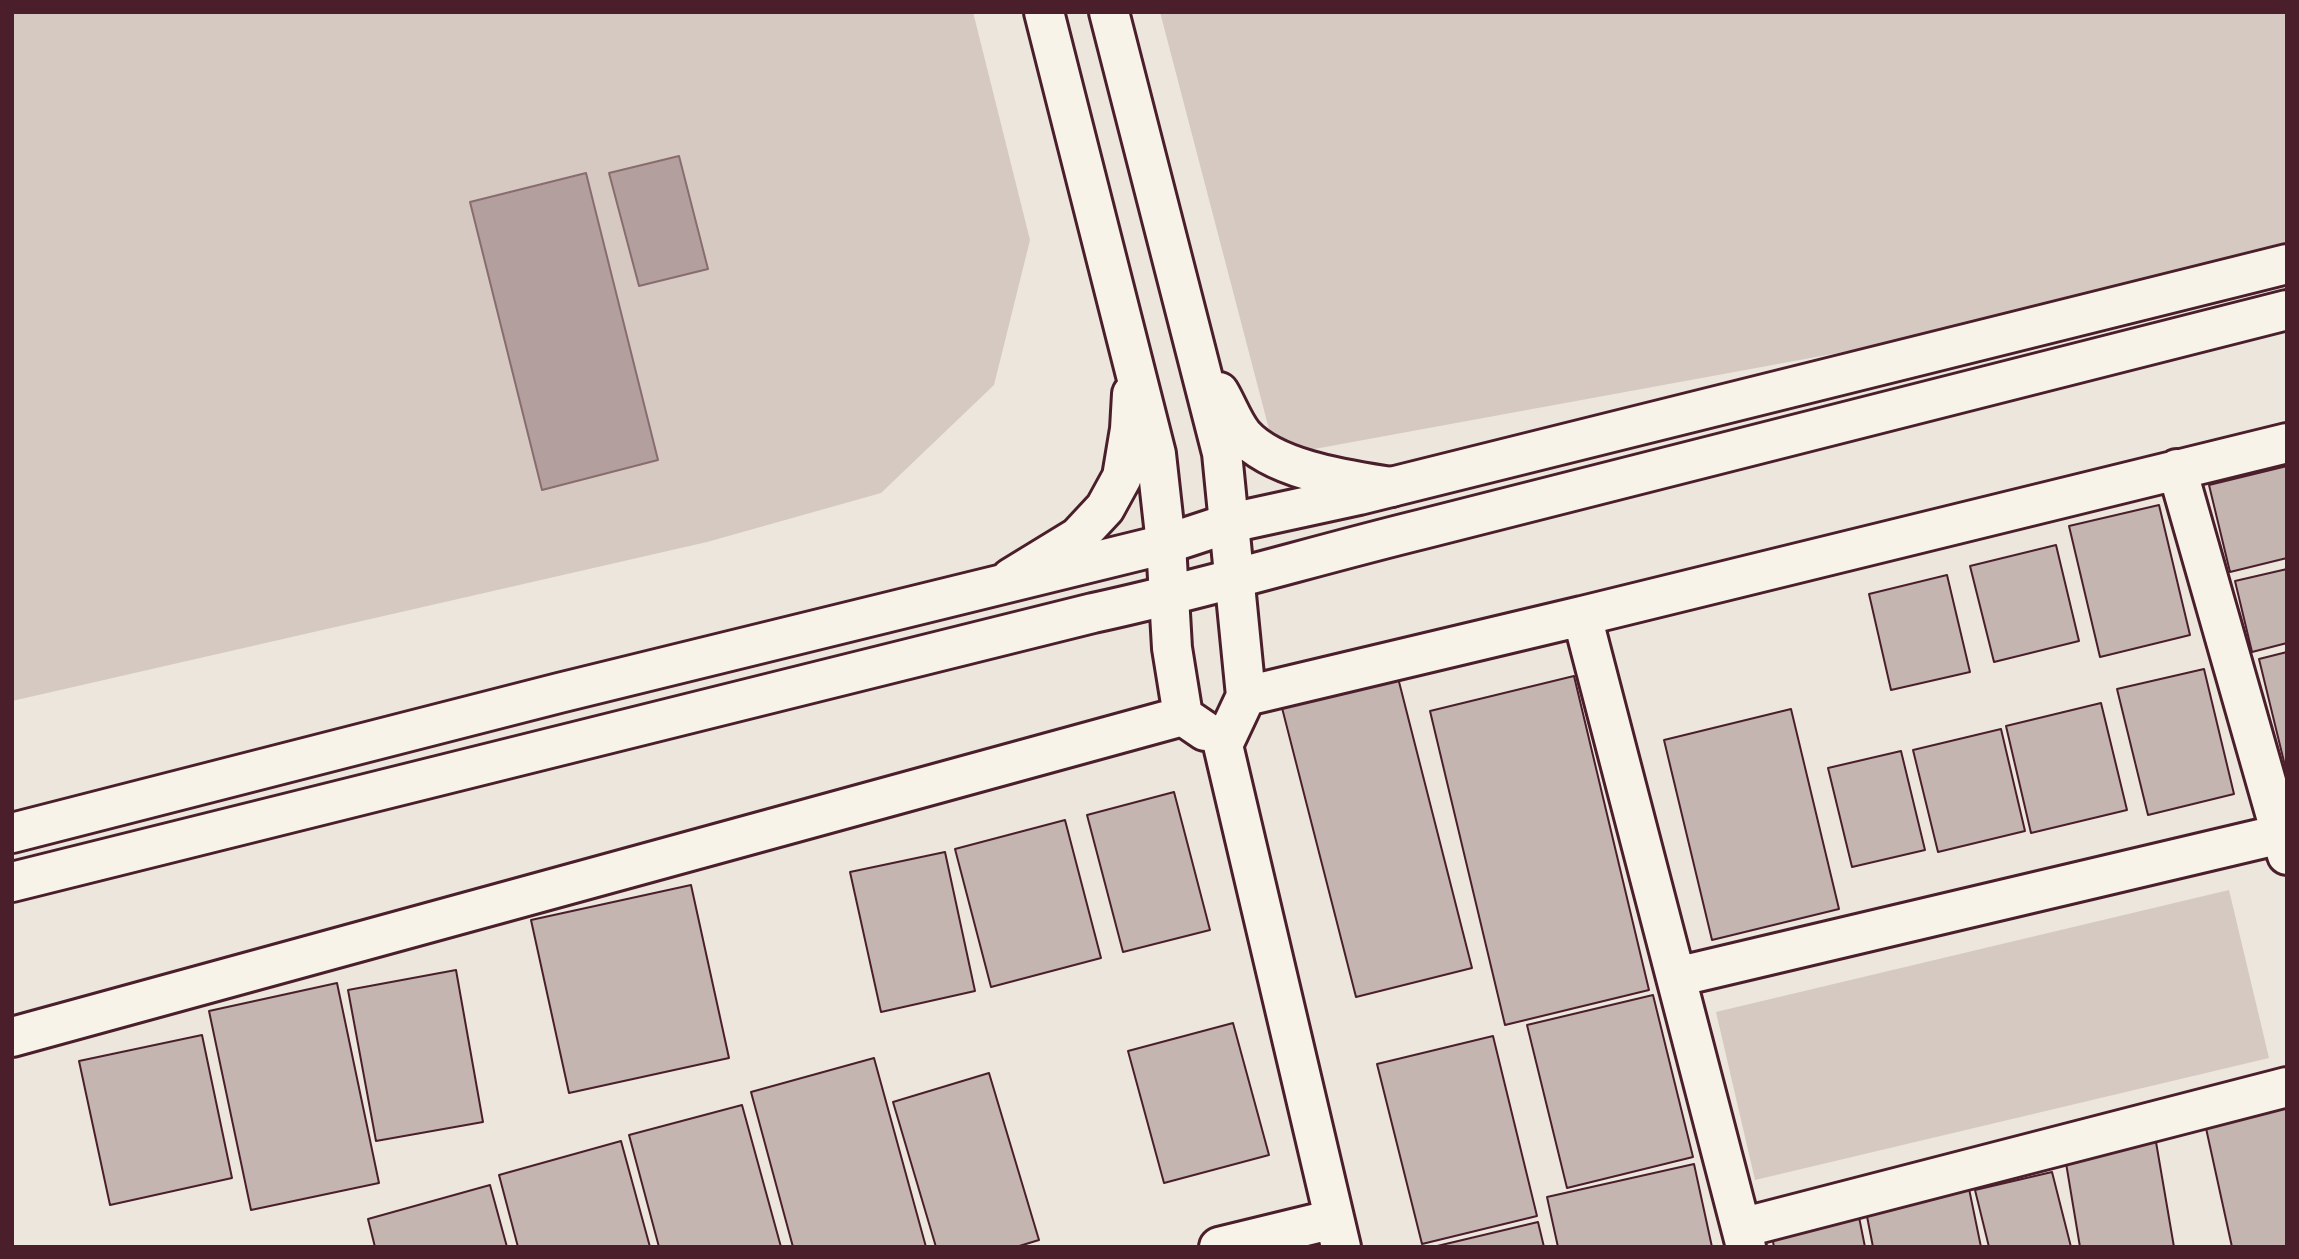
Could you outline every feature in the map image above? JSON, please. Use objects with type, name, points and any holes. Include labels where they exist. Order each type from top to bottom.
[{"type":"street","points":[[1044,12],[1156,454],[1166,544],[1172,648],[1183,716],[1223,745]]},
{"type":"street","points":[[1109,12],[1223,453],[1246,696],[1223,745],[1338,1233],[1219,1247]]},
{"type":"street","points":[[12,833],[559,693],[1166,544],[1230,523],[1391,486],[2287,264]]},
{"type":"street","points":[[12,882],[1093,613],[1169,597],[1335,551],[2287,310]]},
{"type":"street","points":[[1195,347],[1243,435],[1272,457],[1326,476],[1391,486]]},
{"type":"street","points":[[1003,583],[1078,537],[1105,508],[1122,477],[1130,429],[1134,366]]},
{"type":"street","points":[[1246,696],[2287,443]]},
{"type":"street","points":[[1676,977],[2284,844],[2177,469]]},
{"type":"street","points":[[1582,616],[1744,1237],[2287,1087]]},
{"type":"street","points":[[12,1037],[1183,716]]},
{"type":"shaded area","points":[[12,12],[973,12],[1030,240],[994,385],[881,493],[707,542],[12,701]]},
{"type":"shaded area","points":[[1160,12],[2287,12],[2287,268],[2187,289],[1276,456]]},
{"type":"shaded area","points":[[679,156],[708,269],[639,286],[609,173]]},
{"type":"shaded area","points":[[586,173],[658,460],[542,490],[470,202]]},
{"type":"shaded area","points":[[2229,890],[2269,1058],[1755,1180],[1716,1012]]},
{"type":"building","points":[[2287,466],[2287,558],[2230,572],[2209,485]]},
{"type":"building","points":[[2159,505],[2190,635],[2100,657],[2069,526]]},
{"type":"building","points":[[2056,545],[2079,641],[1994,662],[1970,566]]},
{"type":"building","points":[[2287,569],[2287,643],[2252,652],[2235,581]]},
{"type":"building","points":[[1947,575],[1970,672],[1891,690],[1869,594]]},
{"type":"building","points":[[2287,652],[2287,774],[2259,659]]},
{"type":"building","points":[[2204,669],[2234,794],[2148,815],[2117,689]]},
{"type":"building","points":[[1396,670],[1472,968],[1356,997],[1280,700]]},
{"type":"building","points":[[1574,676],[1649,990],[1505,1025],[1430,711]]},
{"type":"building","points":[[2101,703],[2127,810],[2031,833],[2006,726]]},
{"type":"building","points":[[1791,709],[1839,909],[1712,940],[1664,740]]},
{"type":"building","points":[[2001,729],[2025,831],[1938,852],[1913,750]]},
{"type":"building","points":[[1901,751],[1925,850],[1852,867],[1828,768]]},
{"type":"building","points":[[1174,792],[1210,930],[1123,952],[1087,815]]},
{"type":"building","points":[[1065,820],[1101,958],[991,987],[955,849]]},
{"type":"building","points":[[945,852],[975,991],[881,1012],[850,872]]},
{"type":"building","points":[[691,885],[729,1058],[569,1093],[531,920]]},
{"type":"building","points":[[456,970],[483,1122],[376,1141],[348,990]]},
{"type":"building","points":[[337,983],[379,1183],[251,1210],[209,1011]]},
{"type":"building","points":[[1653,995],[1693,1157],[1567,1188],[1527,1025]]},
{"type":"building","points":[[1233,1023],[1269,1155],[1164,1183],[1128,1051]]},
{"type":"building","points":[[202,1035],[232,1178],[110,1205],[79,1061]]},
{"type":"building","points":[[1493,1036],[1537,1216],[1422,1244],[1377,1064]]},
{"type":"building","points":[[874,1058],[926,1247],[793,1247],[751,1092]]},
{"type":"building","points":[[989,1073],[1039,1240],[1016,1247],[936,1247],[893,1102]]},
{"type":"building","points":[[2287,1101],[2287,1247],[2232,1247],[2204,1119]]},
{"type":"building","points":[[742,1105],[781,1247],[659,1247],[629,1135]]},
{"type":"building","points":[[621,1141],[650,1247],[518,1247],[499,1175]]},
{"type":"building","points":[[2156,1142],[2174,1247],[2080,1247],[2065,1157]]},
{"type":"building","points":[[1694,1164],[1712,1247],[1558,1247],[1547,1197]]},
{"type":"building","points":[[2052,1172],[2071,1247],[1989,1247],[1975,1190]]},
{"type":"building","points":[[1967,1179],[1981,1247],[1873,1247],[1864,1201]]},
{"type":"building","points":[[490,1185],[507,1247],[375,1247],[368,1219]]},
{"type":"building","points":[[1857,1207],[1865,1247],[1774,1247],[1770,1225]]},
{"type":"building","points":[[1538,1222],[1544,1247],[1433,1247]]}]
